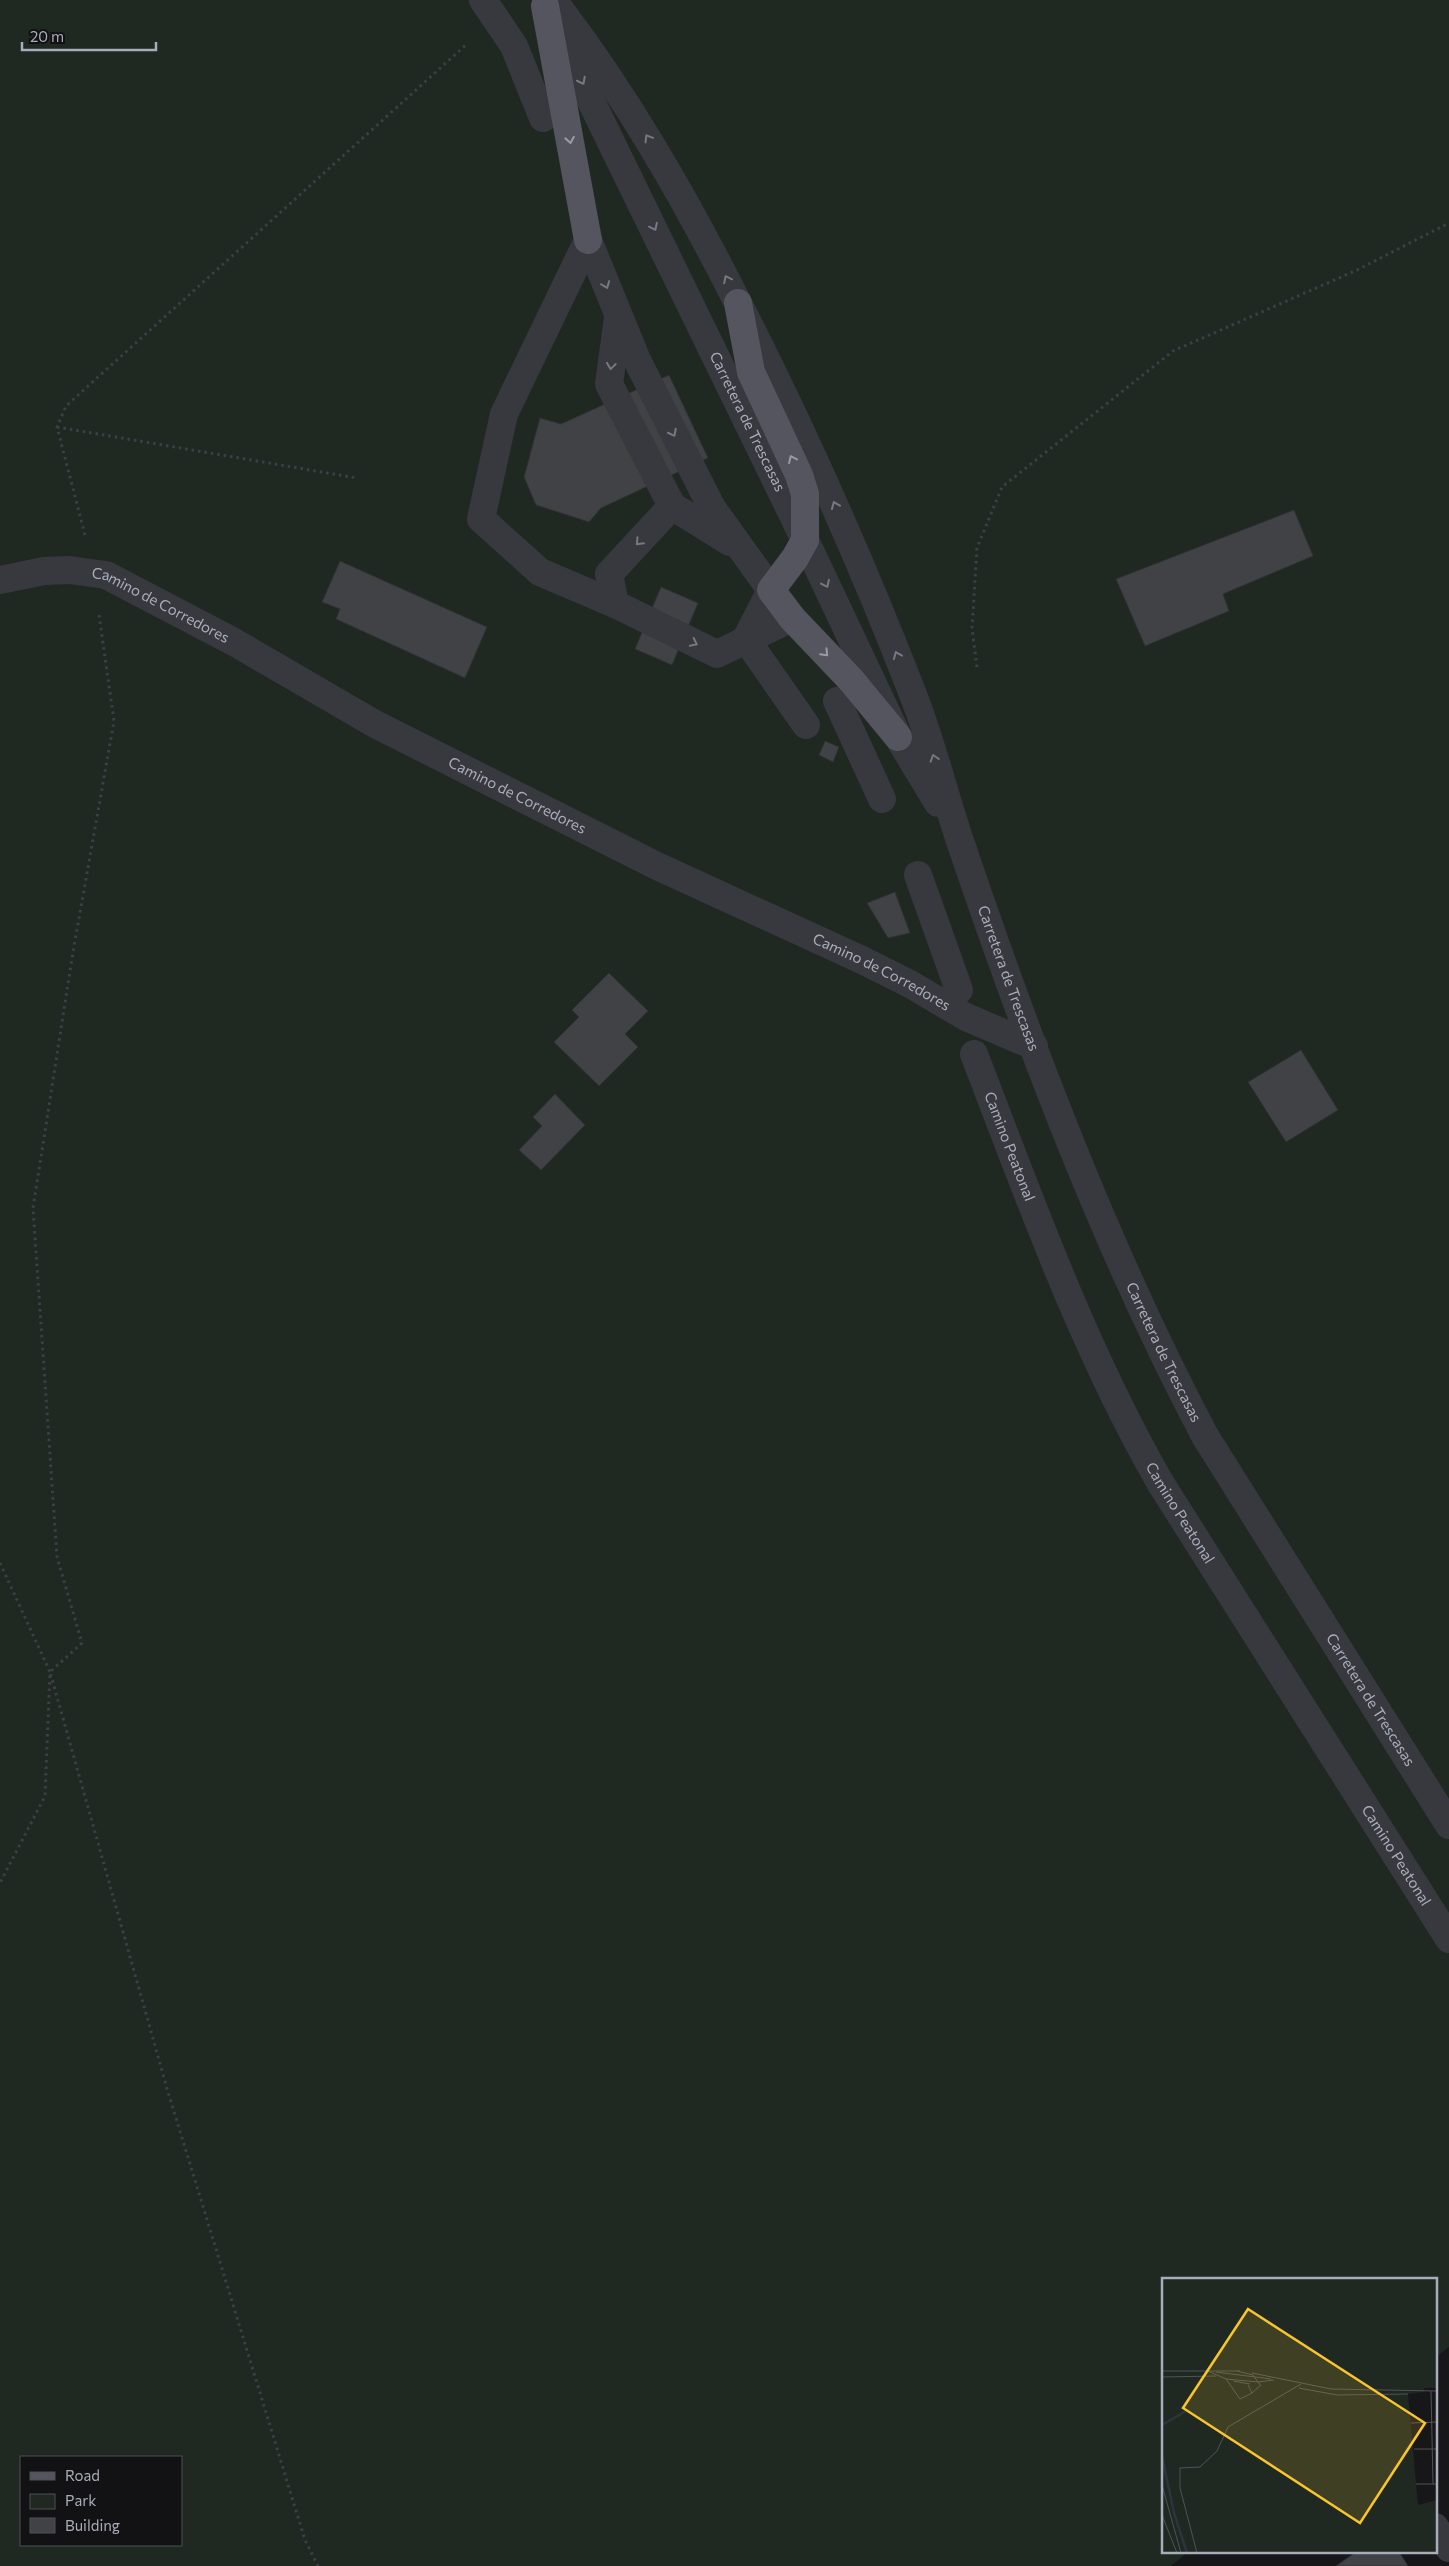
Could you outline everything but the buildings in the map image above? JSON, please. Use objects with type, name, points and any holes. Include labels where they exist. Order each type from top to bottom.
[{"type":"main road","points":[[546,2],[588,240]]},
{"type":"main road","points":[[738,303],[751,372],[805,494],[805,540],[795,558],[771,590],[792,618],[851,680],[898,737]]},
{"type":"street","name":"Carretera de Trescasas","points":[[546,2],[594,53],[638,121],[711,247],[778,380],[857,559],[915,700],[959,838],[1034,1046],[1081,1168],[1175,1378],[1205,1436],[1449,1825]]},
{"type":"street","name":"Carretera de Trescasas","points":[[546,2],[898,737],[959,838]]},
{"type":"street","points":[[490,9],[514,46],[543,118]]},
{"type":"street","points":[[588,240],[618,318],[637,360],[712,508],[771,590],[746,639]]},
{"type":"street","points":[[588,240],[504,414],[481,519],[540,572],[615,604],[717,654],[792,618]]},
{"type":"street","points":[[618,318],[609,384],[672,506],[742,549]]},
{"type":"street","points":[[615,604],[610,574],[672,506]]},
{"type":"street","name":"Camino de Corredores","points":[[0,580],[44,571],[69,570],[106,575],[234,642],[375,724],[648,862],[910,984],[966,1017],[1034,1046]]},
{"type":"street","points":[[746,639],[806,725]]},
{"type":"street","points":[[837,701],[882,799]]},
{"type":"street","points":[[918,875],[959,990]]},
{"type":"street","name":"Camino Peatonal","points":[[974,1054],[1032,1206],[1094,1355],[1127,1423],[1177,1509],[1449,1939]]},
{"type":"street","points":[[1436,2528],[1449,2548]]},
{"type":"path","points":[[0,1883],[45,1796],[50,1672],[82,1643],[57,1557],[33,1208],[73,952],[114,721],[93,573],[85,533],[57,427],[66,406],[366,133],[490,9]]},
{"type":"path","points":[[977,667],[972,629],[977,548],[1002,487],[1172,351],[1357,270],[1449,223]]},
{"type":"path","points":[[57,427],[357,478]]},
{"type":"path","points":[[0,1564],[50,1672],[168,2092],[305,2540],[318,2566]]},
{"type":"green space","points":[[0,0],[1449,0],[1449,2347],[1436,2357],[1436,2278],[1162,2278],[1162,2554],[1186,2554],[1171,2566],[0,2566]]}]
